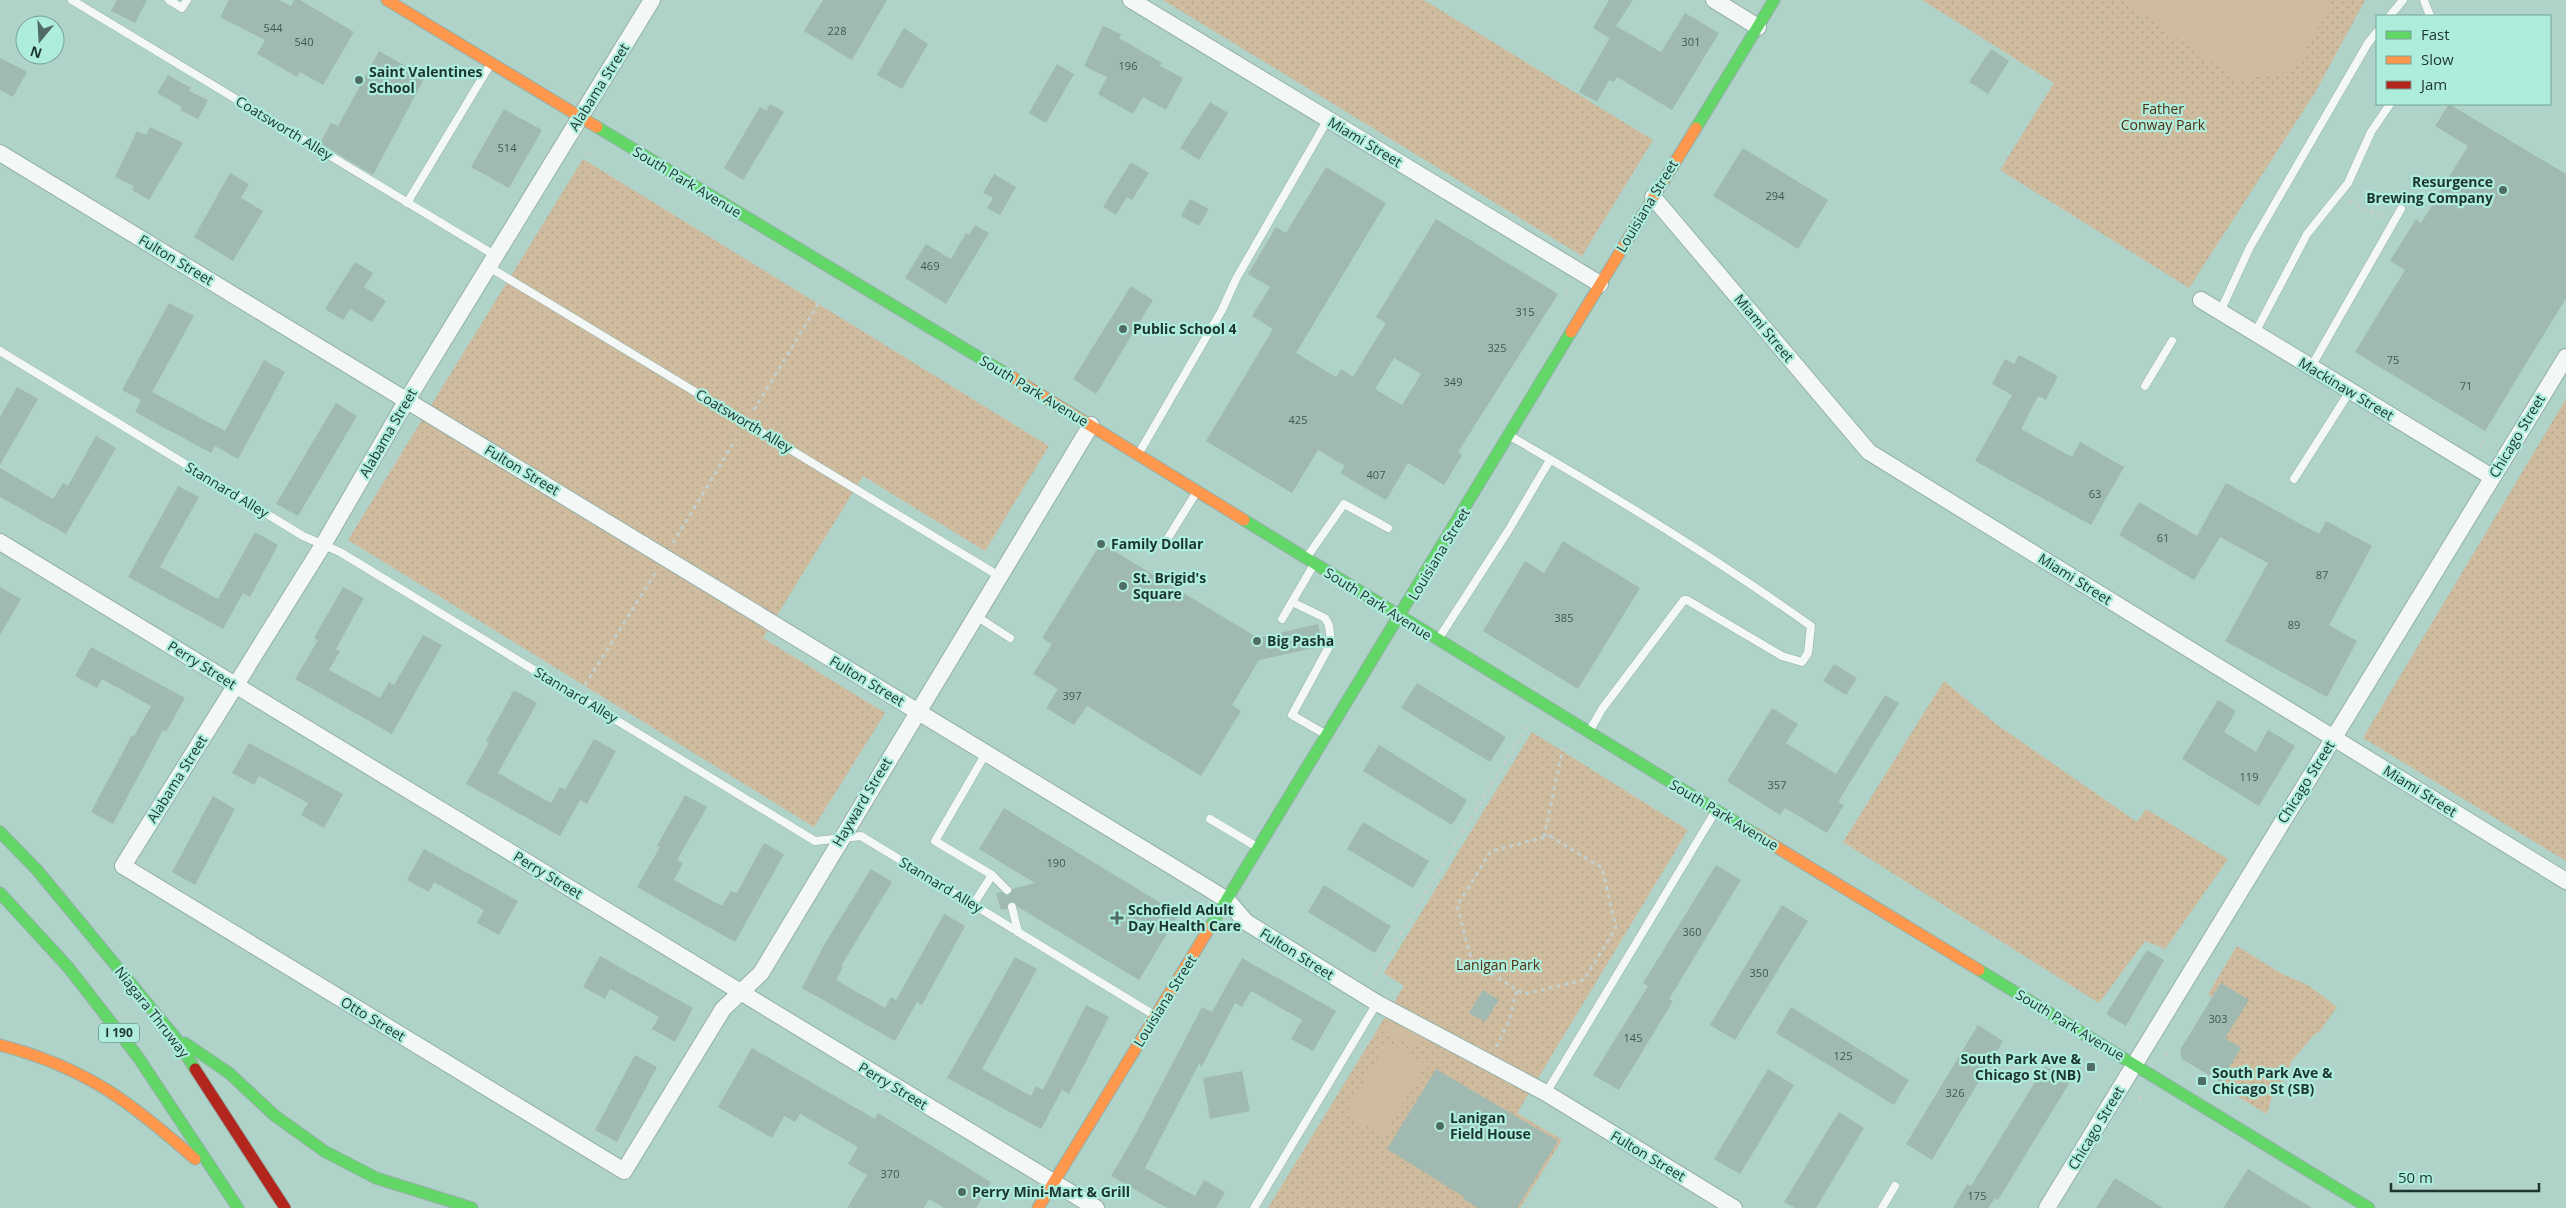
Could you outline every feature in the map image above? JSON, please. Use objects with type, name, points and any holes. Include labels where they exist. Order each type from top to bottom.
[{"type":"main road","name":"South Park Avenue","points":[[387,0],[1091,425],[1437,640],[2369,1208]]},
{"type":"main road","name":"Louisiana Street","points":[[1038,1208],[1328,736],[1600,284],[1774,0]]},
{"type":"main road","name":"Niagara Thruway","points":[[0,832],[38,870],[175,1037],[286,1208]]},
{"type":"main road","name":"I 190","points":[[0,893],[68,967],[138,1058],[238,1208]]},
{"type":"main road","points":[[175,1037],[229,1073],[274,1115],[324,1152],[376,1178],[430,1197],[472,1208]]},
{"type":"main road","points":[[0,1045],[50,1061],[88,1078],[148,1121],[223,1184]]},
{"type":"street","name":"Alabama Street","points":[[123,866],[323,545],[407,400],[652,0]]},
{"type":"street","name":"Miami Street","points":[[1131,0],[1600,284]]},
{"type":"street","points":[[1714,0],[1758,27]]},
{"type":"street","name":"Fulton Street","points":[[0,153],[1227,900],[1246,922],[1377,1003],[1546,1093],[1734,1208]]},
{"type":"street","name":"Miami Street","points":[[1653,197],[1869,452],[2566,881]]},
{"type":"street","name":"Mackinaw Street","points":[[2201,300],[2492,477]]},
{"type":"street","name":"Chicago Street","points":[[2047,1208],[2566,357]]},
{"type":"street","name":"Hayward Street","points":[[624,1172],[723,1010],[761,973],[839,840],[1091,425]]},
{"type":"street","name":"Perry Street","points":[[0,542],[1096,1208]]},
{"type":"street","name":"Otto Street","points":[[123,866],[624,1172]]},
{"type":"lane","name":"Coatsworth Alley","points":[[72,0],[408,203],[492,262],[999,576]]},
{"type":"lane","points":[[170,0],[182,8],[187,0]]},
{"type":"lane","points":[[2391,15],[2403,0]]},
{"type":"lane","points":[[2424,0],[2430,15]]},
{"type":"lane","points":[[2220,312],[2250,247],[2368,43],[2376,33]]},
{"type":"lane","points":[[408,203],[491,63]]},
{"type":"lane","points":[[2255,333],[2307,234],[2348,183],[2371,132],[2389,105]]},
{"type":"lane","points":[[1138,454],[1222,310],[1241,270],[1328,120]]},
{"type":"lane","points":[[2311,367],[2392,221],[2401,209]]},
{"type":"lane","points":[[2145,386],[2172,341]]},
{"type":"lane","name":"Stannard Alley","points":[[0,351],[303,536],[340,552],[815,841],[839,840],[861,836],[1156,1016]]},
{"type":"lane","points":[[2294,479],[2350,391]]},
{"type":"lane","points":[[1510,436],[1602,490],[1770,597],[1811,626],[1808,652],[1802,662],[1782,656],[1688,600],[1684,600],[1602,709],[1588,732]]},
{"type":"lane","points":[[1437,640],[1508,531],[1550,460]]},
{"type":"lane","points":[[1163,546],[1196,492]]},
{"type":"lane","points":[[1282,619],[1310,562],[1344,504],[1388,528]]},
{"type":"lane","points":[[1292,602],[1325,618],[1329,625],[1331,643],[1292,715],[1328,736]]},
{"type":"lane","points":[[976,616],[1010,638]]},
{"type":"lane","points":[[986,753],[935,842],[992,875],[1008,890]]},
{"type":"lane","points":[[1546,1093],[1716,810]]},
{"type":"lane","points":[[1210,819],[1259,848]]},
{"type":"lane","points":[[973,905],[992,875]]},
{"type":"lane","points":[[1012,907],[1018,932]]},
{"type":"lane","points":[[1254,1208],[1377,1003]]},
{"type":"lane","points":[[1882,1208],[1895,1186]]},
{"type":"path","points":[[587,151],[592,156]]},
{"type":"path","points":[[2350,202],[2392,221]]},
{"type":"path","points":[[1565,292],[1571,289]]},
{"type":"path","points":[[754,410],[823,296]]},
{"type":"path","points":[[670,549],[736,439]]},
{"type":"path","points":[[2480,449],[2484,439]]},
{"type":"path","points":[[584,688],[660,566]]},
{"type":"path","points":[[1375,976],[1527,726]]},
{"type":"path","points":[[1544,837],[1563,748]]},
{"type":"path","points":[[1550,836],[1602,868],[1616,928],[1584,980],[1524,994],[1472,962],[1457,906],[1491,851],[1544,837],[1550,836]]},
{"type":"path","points":[[1503,1035],[1517,990]]},
{"type":"path","points":[[2139,1096],[2142,1101]]},
{"type":"green space","points":[[1163,0],[1424,0],[1653,140],[1582,256]]},
{"type":"green space","name":"Father Conway Park","points":[[1922,0],[2365,0],[2316,91],[2189,288],[2000,170],[2054,83]]},
{"type":"green space","points":[[2124,0],[2333,0],[2292,72],[2237,80]]},
{"type":"green space","points":[[583,159],[1049,446],[985,551],[863,476],[763,638],[885,713],[814,827],[348,540]]},
{"type":"green space","points":[[2566,399],[2566,861],[2363,738]]},
{"type":"green space","points":[[1944,681],[1996,724],[2137,822],[2146,809],[2228,859],[2165,949],[2145,941],[2099,1003],[1843,842]]},
{"type":"green space","name":"Lanigan Park","points":[[1532,732],[1688,830],[1517,1113],[1562,1140],[1520,1208],[1268,1208],[1404,986],[1384,973]]},
{"type":"green space","points":[[2237,946],[2282,974],[2308,985],[2337,1007],[2320,1031],[2314,1035],[2291,1062],[2288,1073],[2272,1096],[2267,1114],[2218,1085],[2241,1048],[2225,1038],[2248,1000],[2221,983],[2212,997],[2208,994]]},
{"type":"green space","points":[[1397,1002],[1430,1022],[1414,1048],[1381,1028]]},
{"type":"green space","points":[[1388,1042],[1426,1064],[1383,1136],[1345,1113]]},
{"type":"building","points":[[117,0],[147,0],[135,23],[111,11]]},
{"type":"building","points":[[229,0],[279,0],[291,6],[294,0],[300,0],[354,32],[323,85],[300,72],[297,77],[257,54],[265,40],[220,17]]},
{"type":"building","points":[[823,0],[887,0],[852,60],[804,31]]},
{"type":"building","points":[[1609,0],[1633,0],[1616,26],[1661,52],[1685,13],[1719,33],[1672,110],[1617,77],[1614,82],[1609,80],[1597,102],[1579,92],[1612,34],[1609,38],[1593,28]]},
{"type":"building","points":[[1103,26],[1121,34],[1119,38],[1162,63],[1160,66],[1183,78],[1166,110],[1143,97],[1133,114],[1098,94],[1107,77],[1084,66]]},
{"type":"building","points":[[904,28],[928,44],[902,89],[877,75]]},
{"type":"building","points":[[1991,49],[2009,61],[1988,94],[1969,82]]},
{"type":"building","points":[[379,51],[425,77],[373,175],[320,143],[331,123],[338,126]]},
{"type":"building","points":[[0,58],[27,72],[13,97],[0,90]]},
{"type":"building","points":[[1057,64],[1074,74],[1046,123],[1029,113]]},
{"type":"building","points":[[168,75],[191,88],[189,91],[208,100],[198,119],[180,110],[182,107],[157,93]]},
{"type":"building","points":[[1210,102],[1228,113],[1199,160],[1180,148]]},
{"type":"building","points":[[770,104],[784,112],[743,180],[724,168],[760,107],[766,111]]},
{"type":"building","points":[[2448,105],[2451,105],[2566,174],[2566,298],[2485,431],[2355,352],[2405,270],[2390,261],[2416,219],[2421,223],[2468,146],[2435,126]]},
{"type":"building","points":[[504,109],[542,130],[509,188],[471,167]]},
{"type":"building","points":[[150,127],[183,143],[149,200],[132,190],[134,186],[115,177],[137,131],[146,135]]},
{"type":"building","points":[[1743,148],[1828,200],[1798,249],[1713,196]]},
{"type":"building","points":[[1131,162],[1149,173],[1132,200],[1127,197],[1116,215],[1103,207]]},
{"type":"building","points":[[1326,167],[1386,203],[1296,353],[1336,377],[1341,369],[1353,377],[1386,323],[1376,317],[1436,219],[1558,294],[1458,452],[1462,455],[1444,485],[1408,463],[1386,500],[1340,473],[1345,466],[1318,450],[1292,493],[1206,441],[1273,329],[1252,316],[1270,287],[1248,274],[1276,227],[1286,233]],"holes":[[[1394,358],[1421,374],[1402,405],[1375,389]]]},
{"type":"building","points":[[230,173],[249,184],[241,198],[263,211],[233,261],[194,237]]},
{"type":"building","points":[[994,174],[1016,187],[1000,215],[987,208],[993,198],[983,193]]},
{"type":"building","points":[[1190,199],[1209,209],[1199,226],[1181,216]]},
{"type":"building","points":[[975,225],[989,233],[946,304],[905,278],[926,244],[951,259],[966,233],[969,235]]},
{"type":"building","points":[[355,262],[373,273],[364,287],[386,301],[372,322],[350,309],[343,320],[325,309]]},
{"type":"building","points":[[1131,286],[1153,300],[1096,394],[1073,379]]},
{"type":"building","points":[[169,303],[194,316],[152,392],[225,431],[264,360],[285,372],[238,459],[215,446],[211,453],[135,412],[141,400],[122,390]]},
{"type":"building","points":[[2019,355],[2058,376],[2046,400],[2038,396],[2021,429],[2072,457],[2080,442],[2124,467],[2091,525],[1975,461],[2012,395],[1992,384],[2005,359],[2014,364]]},
{"type":"building","points":[[17,387],[38,399],[0,465],[0,417]]},
{"type":"building","points":[[336,403],[357,416],[298,516],[276,504]]},
{"type":"building","points":[[96,436],[116,448],[66,534],[0,497],[0,468],[53,499],[63,483],[68,486]]},
{"type":"building","points":[[2226,483],[2319,534],[2326,521],[2372,546],[2329,625],[2357,641],[2327,697],[2225,641],[2268,563],[2220,537],[2194,580],[2119,535],[2139,502],[2197,536]]},
{"type":"building","points":[[178,486],[199,497],[160,567],[218,599],[255,532],[278,545],[250,597],[243,593],[223,629],[128,577]]},
{"type":"building","points":[[1563,541],[1640,588],[1578,689],[1483,631],[1525,561],[1544,573]]},
{"type":"building","points":[[1101,543],[1258,638],[1318,624],[1323,646],[1259,660],[1232,705],[1241,711],[1201,776],[1087,706],[1074,725],[1046,708],[1058,689],[1033,674],[1052,644],[1042,638]]},
{"type":"building","points":[[0,587],[21,599],[0,635]]},
{"type":"building","points":[[343,587],[364,598],[336,649],[340,651],[329,670],[380,698],[389,682],[394,685],[423,635],[442,645],[392,734],[295,679],[318,640],[314,638]]},
{"type":"building","points":[[91,647],[185,698],[166,732],[163,730],[113,824],[91,812],[132,735],[134,736],[151,706],[102,679],[97,688],[75,676]]},
{"type":"building","points":[[1834,664],[1857,678],[1846,695],[1823,681]]},
{"type":"building","points":[[1417,683],[1506,737],[1490,762],[1401,708]]},
{"type":"building","points":[[514,690],[537,703],[498,773],[551,803],[560,787],[565,790],[594,739],[616,751],[587,804],[580,800],[560,836],[466,784],[489,743],[486,741]]},
{"type":"building","points":[[1885,695],[1899,703],[1838,802],[1844,805],[1827,833],[1785,808],[1780,815],[1727,781],[1772,708],[1798,724],[1786,743],[1836,774]]},
{"type":"building","points":[[2218,700],[2236,711],[2224,732],[2256,752],[2268,730],[2295,746],[2259,806],[2182,759]]},
{"type":"building","points":[[249,743],[343,794],[324,828],[301,815],[308,803],[259,776],[254,785],[232,773]]},
{"type":"building","points":[[1379,745],[1467,800],[1452,825],[1363,771]]},
{"type":"building","points":[[685,795],[707,807],[677,860],[683,863],[674,880],[722,906],[731,891],[737,893],[764,843],[784,854],[735,942],[637,887],[660,847],[657,846]]},
{"type":"building","points":[[213,796],[235,809],[195,885],[172,872]]},
{"type":"building","points":[[1004,808],[1179,914],[1139,980],[1018,907],[1014,902],[1009,903],[1007,909],[1001,910],[996,893],[1001,892],[1008,896],[1012,889],[1035,883],[979,849]]},
{"type":"building","points":[[1363,822],[1429,861],[1413,888],[1347,849]]},
{"type":"building","points":[[424,849],[518,901],[499,935],[477,923],[484,910],[434,882],[429,892],[407,880]]},
{"type":"building","points":[[1716,865],[1741,880],[1669,999],[1673,1001],[1619,1090],[1593,1075],[1648,986],[1643,983]]},
{"type":"building","points":[[871,869],[892,882],[841,966],[843,967],[836,980],[885,1008],[891,997],[896,1000],[944,914],[965,926],[922,1005],[917,1002],[895,1041],[802,988],[824,945]]},
{"type":"building","points":[[1324,885],[1391,926],[1375,953],[1308,912]]},
{"type":"building","points":[[1782,905],[1808,921],[1735,1040],[1710,1025]]},
{"type":"building","points":[[2147,950],[2164,960],[2126,1026],[2106,1014]]},
{"type":"building","points":[[600,956],[693,1008],[675,1042],[652,1029],[659,1017],[610,989],[605,999],[583,987]]},
{"type":"building","points":[[1015,957],[1037,969],[982,1069],[1031,1096],[1036,1086],[1043,1090],[1086,1005],[1109,1017],[1069,1094],[1062,1090],[1041,1129],[947,1078]]},
{"type":"building","points":[[1242,958],[1336,1011],[1313,1051],[1291,1039],[1302,1020],[1251,991],[1242,1007],[1235,1003],[1201,1068],[1200,1062],[1145,1168],[1195,1196],[1204,1180],[1225,1192],[1216,1208],[1167,1208],[1111,1176],[1134,1137],[1202,1007],[1212,1012]]},
{"type":"building","points":[[2221,983],[2249,1000],[2225,1038],[2241,1048],[2220,1082],[2182,1059],[2180,1050]]},
{"type":"building","points":[[1483,990],[1499,1000],[1485,1022],[1469,1013]]},
{"type":"building","points":[[1791,1007],[1909,1080],[1894,1105],[1776,1033]]},
{"type":"building","points":[[1978,1025],[2003,1041],[1932,1160],[1906,1144]]},
{"type":"building","points":[[752,1048],[875,1119],[878,1113],[991,1182],[976,1208],[944,1208],[929,1199],[924,1208],[847,1208],[867,1175],[848,1164],[858,1147],[800,1114],[795,1122],[784,1116],[772,1138],[718,1107]]},
{"type":"building","points":[[635,1055],[657,1067],[617,1142],[595,1130]]},
{"type":"building","points":[[2045,1066],[2070,1082],[1998,1200],[1995,1198],[1988,1208],[1953,1208],[1967,1184],[1971,1186]]},
{"type":"building","points":[[1436,1069],[1558,1141],[1517,1208],[1478,1208],[1463,1199],[1464,1197],[1387,1149]]},
{"type":"building","points":[[1768,1069],[1794,1085],[1740,1174],[1714,1159]]},
{"type":"building","points":[[1242,1071],[1250,1111],[1210,1119],[1203,1078]]},
{"type":"building","points":[[1839,1112],[1864,1128],[1816,1208],[1795,1208],[1784,1202]]},
{"type":"building","points":[[2248,1169],[2312,1208],[2223,1208]]},
{"type":"building","points":[[2115,1178],[2163,1208],[2096,1208]]},
{"type":"traffic: fast","points":[[1696,128],[1774,0]]},
{"type":"traffic: fast","points":[[597,127],[1010,376]]},
{"type":"traffic: fast","points":[[1210,927],[1571,332]]},
{"type":"traffic: fast","points":[[1244,520],[1755,834]]},
{"type":"traffic: fast","points":[[0,832],[37,870],[175,1037],[195,1069]]},
{"type":"traffic: fast","points":[[0,893],[68,967],[138,1057],[238,1208]]},
{"type":"traffic: fast","points":[[1979,970],[2369,1208]]},
{"type":"traffic: fast","points":[[185,1043],[229,1073],[274,1115],[324,1151],[376,1178],[472,1208]]},
{"type":"traffic: slow","points":[[387,0],[597,127]]},
{"type":"traffic: slow","points":[[1571,332],[1696,128]]},
{"type":"traffic: slow","points":[[1010,376],[1244,520]]},
{"type":"traffic: slow","points":[[1755,834],[1979,970]]},
{"type":"traffic: slow","points":[[1038,1208],[1210,927]]},
{"type":"traffic: slow","points":[[0,1045],[57,1064],[105,1089],[149,1120],[195,1159]]},
{"type":"traffic: jam","points":[[195,1069],[285,1208]]},
{"type":"place","name":"Saint Valentines School","points":[[359,80]]},
{"type":"place","name":"Resurgence Brewing Company","points":[[2503,190]]},
{"type":"place","name":"Public School 4","points":[[1123,329]]},
{"type":"place","name":"Family Dollar","points":[[1101,544]]},
{"type":"place","name":"St. Brigid's Square","points":[[1123,586]]},
{"type":"place","name":"Big Pasha","points":[[1257,641]]},
{"type":"place","name":"Schofield Adult Day Health Care","points":[[1117,918]]},
{"type":"place","name":"South Park Ave & Chicago St (NB)","points":[[2091,1067]]},
{"type":"place","name":"South Park Ave & Chicago St (SB)","points":[[2202,1081]]},
{"type":"place","name":"Lanigan Field House","points":[[1440,1126]]},
{"type":"place","name":"Perry Mini-Mart & Grill","points":[[962,1192]]}]
